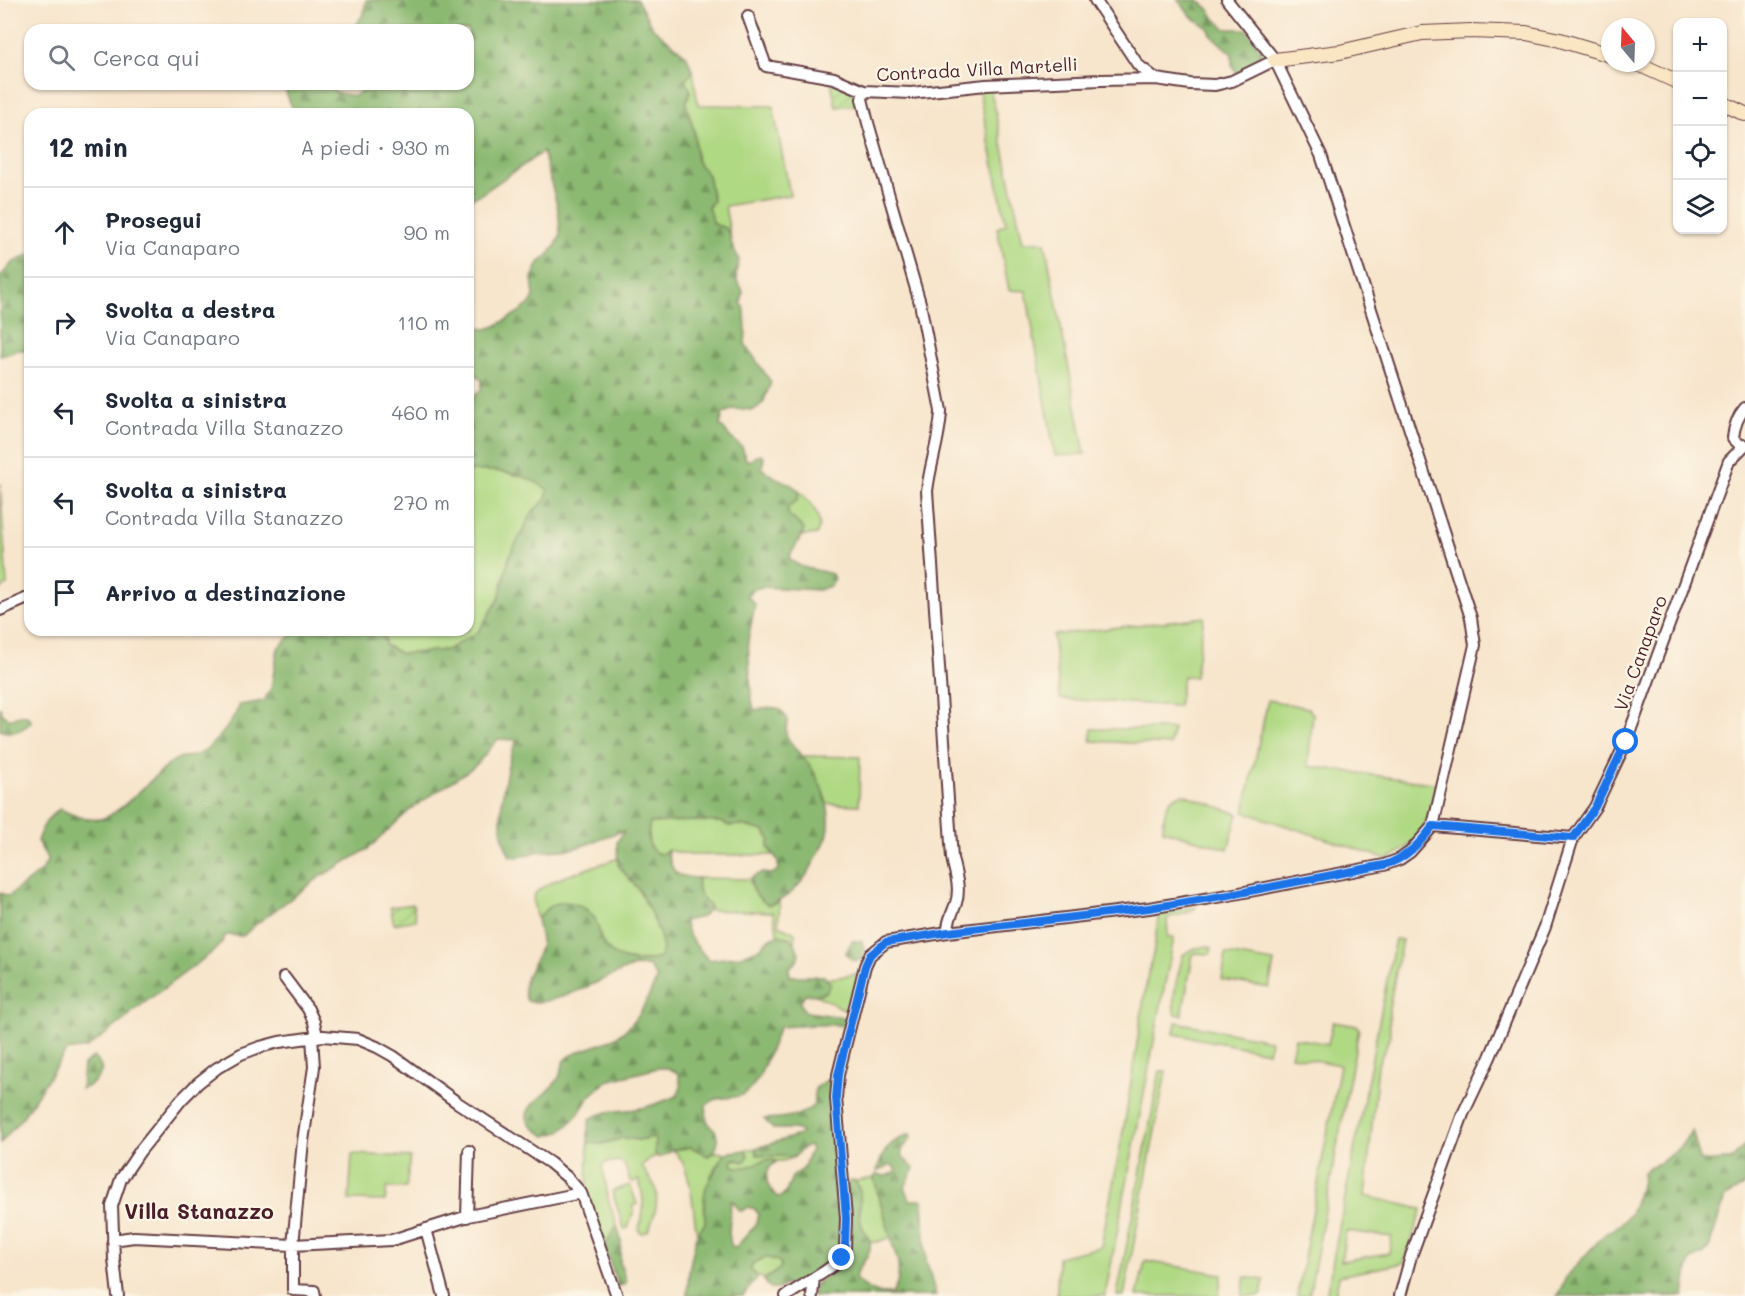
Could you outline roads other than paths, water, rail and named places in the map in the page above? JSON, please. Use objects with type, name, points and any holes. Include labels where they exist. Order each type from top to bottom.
[{"type":"street","points":[[1095,0],[1138,65],[1156,79]]},
{"type":"street","points":[[786,1296],[842,1258],[845,1247],[846,1218],[836,1098],[838,1075],[865,966],[870,955],[886,942],[948,932],[1149,908],[1384,865],[1410,852],[1433,826],[1475,645],[1471,618],[1321,155],[1275,60],[1227,0]]},
{"type":"street","name":"Contrada Villa Martelli","points":[[748,16],[766,66],[834,78],[864,91],[911,93],[997,85],[1156,79],[1215,85],[1232,81],[1275,60]]},
{"type":"street","points":[[1275,60],[1340,52],[1422,33],[1471,31],[1526,33],[1601,52]]},
{"type":"street","points":[[1655,72],[1673,80]]},
{"type":"street","points":[[864,91],[862,99],[868,123],[920,303],[940,411],[940,424],[927,491],[952,858],[959,889],[948,932]]},
{"type":"street","points":[[1727,105],[1745,114]]},
{"type":"street","name":"Via Canaparo","points":[[1400,1296],[1416,1239],[1463,1114],[1490,1057],[1545,927],[1573,838],[1595,807],[1626,742],[1728,461],[1744,446],[1733,438],[1734,429],[1745,408]]},
{"type":"street","points":[[0,610],[24,600]]},
{"type":"street","points":[[1433,826],[1573,838]]},
{"type":"street","points":[[284,977],[314,1022],[314,1067],[303,1141],[292,1245],[293,1290],[314,1291],[315,1296]]},
{"type":"street","points":[[118,1296],[112,1206],[121,1179],[181,1100],[217,1068],[241,1054],[279,1042],[337,1036],[358,1039],[393,1056],[568,1178],[581,1193],[617,1296]]},
{"type":"street","points":[[466,1216],[469,1151]]},
{"type":"street","points":[[113,1240],[134,1237],[292,1245],[392,1240],[466,1216],[581,1193]]},
{"type":"street","points":[[426,1230],[444,1296]]},
{"type":"street","points":[[812,1296],[814,1278]]},
{"type":"district","name":"Villa Stanazzo","points":[[199,1210]]}]
